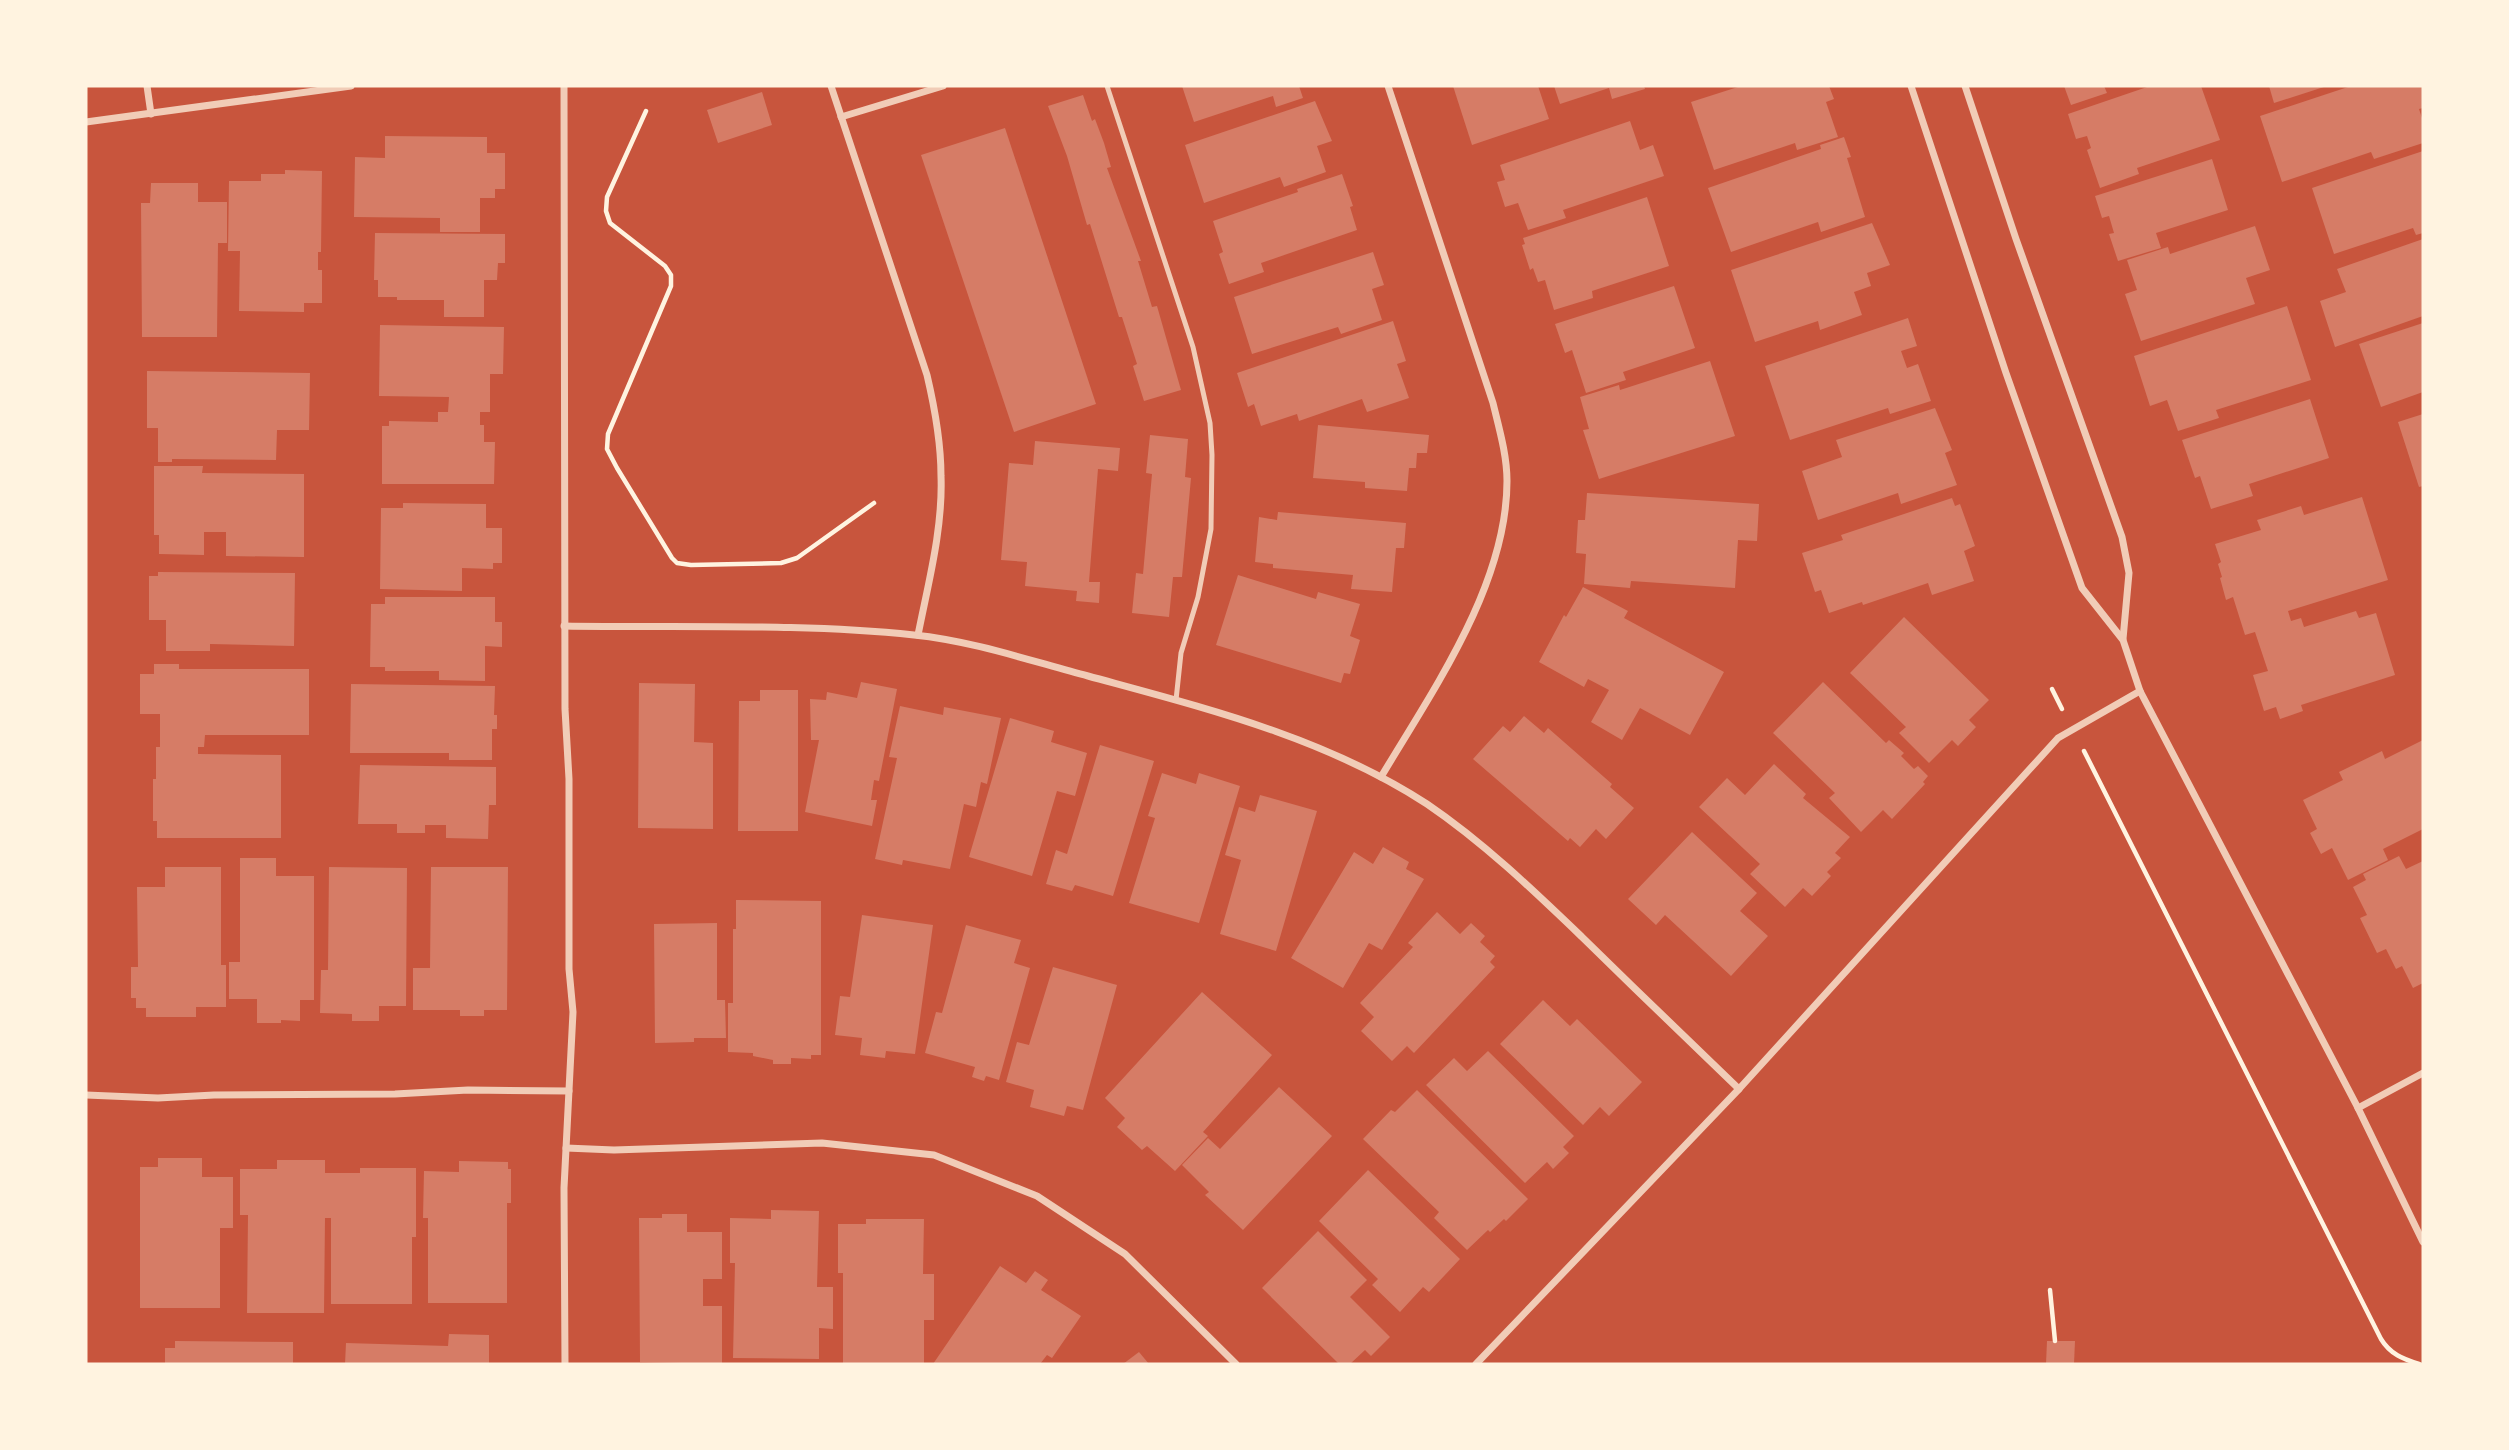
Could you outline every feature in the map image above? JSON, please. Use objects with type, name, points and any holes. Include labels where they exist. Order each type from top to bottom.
[{"type":"street","points":[[147,86],[151,114]]},
{"type":"street","points":[[86,122],[351,86]]},
{"type":"street","points":[[564,86],[564,626],[569,779],[569,969],[573,1012],[564,1188],[565,1364]]},
{"type":"street","points":[[831,86],[928,375],[936,415],[941,493],[936,540],[918,635]]},
{"type":"street","points":[[841,117],[943,86]]},
{"type":"street","points":[[1381,777],[1480,601],[1493,570],[1500,542],[1506,510],[1507,479],[1493,403],[1388,86]]},
{"type":"street","points":[[1911,86],[2006,373],[2082,588],[2123,640],[2140,691],[2358,1108],[2423,1242]]},
{"type":"street","points":[[1965,86],[2016,239],[2122,537],[2129,573],[2123,640]]},
{"type":"street","points":[[564,626],[837,629],[918,635],[974,646],[1176,700],[1293,737],[1340,756],[1381,777],[1465,831],[1545,901],[1739,1089]]},
{"type":"street","points":[[1476,1364],[1739,1089],[2058,738],[2140,691]]},
{"type":"street","points":[[2358,1108],[2423,1073]]},
{"type":"street","points":[[86,1095],[158,1098],[468,1090],[569,1091]]},
{"type":"street","points":[[566,1148],[614,1150],[822,1143],[934,1155],[1037,1196],[1125,1254],[1236,1364]]},
{"type":"lane","points":[[1107,86],[1193,347],[1210,423],[1211,529],[1198,597],[1181,653],[1176,700]]},
{"type":"path","points":[[646,111],[607,197],[606,211],[610,223],[665,265],[671,275],[671,286],[608,434],[607,449],[617,468],[673,558],[677,563],[691,565],[781,563],[797,558],[874,503]]},
{"type":"path","points":[[2052,689],[2381,1339],[2385,1346],[2400,1357],[2419,1364]]},
{"type":"path","points":[[2050,1290],[2055,1341]]},
{"type":"building","points":[[1182,86],[1299,86],[1303,98],[1276,107],[1273,96],[1194,122]]},
{"type":"building","points":[[1453,86],[1538,86],[1549,119],[1472,145]]},
{"type":"building","points":[[1554,86],[1644,86],[1645,89],[1612,99],[1609,88],[1560,104]]},
{"type":"building","points":[[1741,86],[1829,86],[1834,99],[1826,102],[1838,137],[1797,150],[1795,143],[1714,170],[1691,102]]},
{"type":"building","points":[[2064,86],[2104,86],[2107,93],[2071,105]]},
{"type":"building","points":[[2150,86],[2201,86],[2220,140],[2137,168],[2139,174],[2100,188],[2087,150],[2091,148],[2087,136],[2076,139],[2068,114]]},
{"type":"building","points":[[2269,86],[2327,86],[2274,103]]},
{"type":"building","points":[[2351,86],[2423,87],[2423,108],[2419,109],[2423,121],[2423,143],[2374,159],[2371,152],[2282,182],[2260,116]]},
{"type":"building","points":[[762,92],[772,125],[718,143],[707,110]]},
{"type":"building","points":[[1083,95],[1092,121],[1095,119],[1104,143],[1111,167],[1107,168],[1141,261],[1138,261],[1152,307],[1157,306],[1181,390],[1144,401],[1133,366],[1137,364],[1122,317],[1119,317],[1090,224],[1087,225],[1067,156],[1048,106]]},
{"type":"building","points":[[1315,101],[1332,141],[1317,146],[1326,172],[1284,187],[1280,177],[1204,203],[1185,145]]},
{"type":"building","points":[[1630,121],[1640,150],[1653,145],[1664,176],[1563,210],[1566,218],[1528,230],[1518,203],[1505,207],[1497,182],[1505,180],[1500,165]]},
{"type":"building","points":[[1005,128],[1096,404],[1014,432],[921,155]]},
{"type":"building","points":[[385,136],[487,137],[487,153],[505,153],[505,189],[495,189],[495,198],[480,198],[480,232],[440,232],[440,218],[354,217],[355,157],[385,158]]},
{"type":"building","points":[[1844,137],[1851,157],[1847,158],[1865,217],[1821,232],[1818,222],[1731,252],[1708,188],[1821,149],[1820,145]]},
{"type":"building","points":[[2423,151],[2423,233],[2416,235],[2413,228],[2334,254],[2312,188]]},
{"type":"building","points":[[2212,159],[2228,210],[2156,233],[2161,248],[2118,261],[2109,234],[2114,233],[2109,216],[2102,218],[2095,196]]},
{"type":"building","points":[[285,170],[322,171],[321,252],[318,252],[318,270],[322,270],[322,303],[304,303],[304,312],[239,311],[240,251],[228,251],[229,181],[261,181],[261,174],[285,174]]},
{"type":"building","points":[[1342,174],[1353,206],[1350,207],[1357,230],[1261,263],[1264,272],[1229,284],[1219,254],[1223,252],[1213,221]]},
{"type":"building","points":[[151,183],[198,183],[198,202],[227,202],[227,243],[218,243],[217,337],[142,337],[141,203],[150,203]]},
{"type":"building","points":[[1647,197],[1669,266],[1592,291],[1593,298],[1554,310],[1545,280],[1538,282],[1533,268],[1530,270],[1522,245],[1525,244],[1523,238]]},
{"type":"building","points":[[1872,223],[1890,265],[1867,273],[1871,286],[1854,292],[1862,315],[1820,330],[1818,321],[1755,342],[1731,270]]},
{"type":"building","points":[[2255,226],[2270,270],[2246,278],[2255,304],[2141,341],[2125,294],[2137,290],[2127,260],[2168,247],[2170,254]]},
{"type":"building","points":[[375,233],[505,234],[505,263],[498,263],[497,280],[484,280],[484,317],[444,317],[444,300],[397,300],[397,297],[378,297],[378,280],[374,280]]},
{"type":"building","points":[[2423,239],[2423,316],[2335,347],[2320,301],[2346,292],[2337,269]]},
{"type":"building","points":[[1373,252],[1384,285],[1372,289],[1382,320],[1341,334],[1338,327],[1252,354],[1234,297]]},
{"type":"building","points":[[1674,286],[1695,348],[1623,372],[1626,380],[1586,393],[1572,350],[1565,353],[1555,324]]},
{"type":"building","points":[[2287,306],[2311,380],[2216,410],[2219,418],[2178,431],[2167,400],[2150,406],[2134,356]]},
{"type":"building","points":[[1908,318],[1917,346],[1901,351],[1907,368],[1918,364],[1931,401],[1890,414],[1888,408],[1790,440],[1765,366]]},
{"type":"building","points":[[1393,321],[1406,361],[1397,364],[1409,398],[1367,412],[1362,399],[1299,421],[1297,414],[1261,426],[1254,404],[1248,407],[1237,373]]},
{"type":"building","points":[[2423,323],[2423,392],[2381,407],[2359,344]]},
{"type":"building","points":[[380,325],[504,327],[503,374],[490,374],[490,412],[480,412],[480,425],[484,425],[484,442],[495,442],[494,484],[382,484],[382,426],[389,426],[389,421],[438,422],[438,412],[448,412],[449,397],[379,396]]},
{"type":"building","points":[[1710,361],[1735,436],[1599,479],[1583,430],[1589,429],[1580,397],[1619,385],[1620,390]]},
{"type":"building","points":[[147,371],[310,373],[309,430],[277,430],[276,460],[172,459],[172,462],[158,462],[158,428],[147,428]]},
{"type":"building","points":[[2310,399],[2329,458],[2249,484],[2253,496],[2211,509],[2200,476],[2195,478],[2182,440]]},
{"type":"building","points":[[1935,408],[1952,450],[1945,453],[1957,485],[1901,504],[1898,493],[1818,520],[1802,471],[1842,457],[1836,440]]},
{"type":"building","points":[[2423,414],[2423,486],[2419,487],[2398,422]]},
{"type":"building","points":[[1318,425],[1429,435],[1427,453],[1417,453],[1416,468],[1409,468],[1407,491],[1365,488],[1365,482],[1313,478]]},
{"type":"building","points":[[1150,435],[1188,439],[1185,477],[1191,478],[1182,577],[1173,577],[1169,617],[1132,613],[1136,573],[1143,574],[1152,474],[1146,473]]},
{"type":"building","points":[[1035,441],[1120,448],[1118,471],[1098,469],[1089,582],[1100,582],[1099,603],[1076,601],[1077,591],[1025,586],[1027,562],[1001,560],[1009,463],[1033,465]]},
{"type":"building","points":[[154,466],[203,466],[202,473],[304,474],[304,557],[226,556],[226,532],[204,532],[204,555],[159,554],[159,535],[154,535]]},
{"type":"building","points":[[1587,493],[1759,504],[1757,541],[1738,540],[1735,588],[1631,581],[1630,588],[1584,584],[1586,554],[1576,553],[1578,520],[1585,520]]},
{"type":"building","points":[[2362,497],[2388,580],[2288,611],[2291,621],[2301,618],[2304,627],[2356,611],[2359,618],[2376,613],[2395,675],[2301,705],[2303,711],[2280,719],[2276,707],[2264,711],[2253,675],[2268,671],[2255,632],[2245,635],[2233,597],[2226,600],[2218,564],[2221,562],[2215,544],[2261,530],[2257,520],[2301,506],[2304,515]]},
{"type":"building","points":[[1952,498],[1955,506],[1960,504],[1975,546],[1964,551],[1974,581],[1932,595],[1928,583],[1863,605],[1862,602],[1829,613],[1821,590],[1815,592],[1802,553],[1843,540],[1841,535]]},
{"type":"building","points":[[403,503],[486,504],[486,528],[502,528],[502,563],[493,563],[493,569],[462,568],[462,591],[380,589],[381,508],[403,508]]},
{"type":"building","points":[[1278,512],[1406,523],[1404,548],[1396,548],[1392,592],[1351,589],[1353,575],[1273,568],[1273,564],[1255,562],[1259,517],[1277,520]]},
{"type":"building","points":[[158,572],[295,573],[294,646],[210,644],[210,651],[166,651],[166,620],[149,620],[149,576],[158,576]]},
{"type":"building","points":[[1238,575],[1316,599],[1318,592],[1360,604],[1350,636],[1360,640],[1350,674],[1344,673],[1341,683],[1216,645]]},
{"type":"building","points":[[1583,587],[1628,611],[1624,618],[1724,672],[1690,735],[1640,708],[1622,740],[1591,722],[1609,690],[1588,679],[1584,687],[1539,662],[1564,615],[1566,617]]},
{"type":"building","points":[[385,597],[495,597],[495,622],[502,622],[502,647],[485,646],[485,681],[439,680],[439,671],[385,671],[385,667],[370,667],[371,604],[385,604]]},
{"type":"building","points":[[1904,617],[1989,700],[1969,720],[1976,727],[1958,746],[1952,740],[1929,763],[1899,733],[1906,727],[1850,673]]},
{"type":"building","points":[[154,664],[179,664],[179,669],[309,669],[309,735],[205,735],[204,747],[198,747],[198,754],[281,755],[281,838],[157,838],[157,821],[153,821],[153,779],[156,779],[156,747],[160,747],[160,714],[140,714],[140,674],[154,674]]},
{"type":"building","points":[[861,682],[897,689],[879,781],[874,780],[871,800],[877,800],[872,826],[805,812],[819,740],[811,740],[810,699],[826,700],[827,692],[857,698]]},
{"type":"building","points":[[1823,682],[1886,743],[1889,740],[1904,753],[1901,756],[1914,769],[1918,766],[1928,776],[1923,782],[1925,784],[1892,819],[1883,810],[1861,832],[1829,798],[1835,793],[1773,733]]},
{"type":"building","points":[[639,683],[695,684],[694,742],[713,743],[713,829],[638,828]]},
{"type":"building","points":[[351,684],[495,686],[494,715],[497,715],[497,729],[492,729],[492,760],[449,760],[449,753],[350,753]]},
{"type":"building","points":[[760,690],[798,690],[798,831],[738,831],[739,701],[760,701]]},
{"type":"building","points":[[900,706],[943,715],[944,707],[1001,718],[987,784],[981,782],[976,807],[964,804],[950,869],[903,860],[902,865],[875,859],[897,758],[889,757]]},
{"type":"building","points":[[1524,716],[1544,733],[1548,728],[1612,784],[1610,787],[1634,808],[1606,839],[1596,829],[1580,847],[1570,838],[1568,841],[1473,759],[1503,726],[1510,732]]},
{"type":"building","points":[[1010,718],[1054,731],[1051,742],[1087,753],[1075,796],[1057,791],[1032,876],[969,857]]},
{"type":"building","points":[[2423,740],[2423,829],[2383,849],[2388,860],[2348,880],[2332,848],[2321,854],[2310,833],[2317,829],[2303,800],[2343,780],[2339,772],[2382,751],[2385,759]]},
{"type":"building","points":[[1100,745],[1154,761],[1113,896],[1075,885],[1072,891],[1046,884],[1056,850],[1067,854]]},
{"type":"building","points":[[1774,764],[1806,794],[1803,798],[1850,837],[1835,853],[1841,858],[1827,872],[1831,876],[1812,896],[1803,888],[1785,907],[1750,874],[1760,864],[1699,807],[1727,778],[1745,795]]},
{"type":"building","points":[[360,765],[496,767],[496,805],[489,805],[488,839],[446,838],[446,825],[425,825],[425,833],[397,833],[397,824],[358,824]]},
{"type":"building","points":[[1162,773],[1196,784],[1199,773],[1240,786],[1199,923],[1129,903],[1155,818],[1148,816]]},
{"type":"building","points":[[1260,795],[1317,811],[1276,951],[1220,934],[1241,860],[1225,855],[1239,807],[1255,812]]},
{"type":"building","points":[[1692,832],[1757,893],[1740,911],[1768,936],[1731,976],[1665,915],[1656,925],[1628,899]]},
{"type":"building","points":[[1383,847],[1409,862],[1406,869],[1424,879],[1382,950],[1369,943],[1343,988],[1291,958],[1354,852],[1373,864]]},
{"type":"building","points":[[2399,856],[2406,869],[2423,861],[2423,983],[2413,988],[2402,966],[2396,969],[2386,949],[2377,953],[2360,918],[2367,915],[2353,887],[2366,880],[2363,874]]},
{"type":"building","points":[[240,858],[276,858],[276,876],[314,876],[314,1000],[300,1000],[300,1021],[257,1023],[257,999],[229,999],[229,962],[240,962]]},
{"type":"building","points":[[165,867],[221,867],[221,965],[226,965],[226,1007],[196,1007],[196,1017],[146,1017],[146,1008],[136,1008],[136,998],[131,998],[131,967],[138,967],[137,887],[165,887]]},
{"type":"building","points":[[329,867],[407,868],[406,1006],[379,1006],[379,1021],[352,1021],[352,1014],[320,1013],[321,970],[328,970]]},
{"type":"building","points":[[431,867],[508,867],[507,1010],[484,1010],[484,1016],[460,1016],[460,1010],[413,1010],[413,968],[430,968]]},
{"type":"building","points":[[736,900],[821,901],[821,1055],[811,1055],[811,1059],[791,1058],[791,1064],[773,1064],[773,1060],[753,1056],[753,1053],[728,1052],[728,1003],[733,1003],[733,929],[736,929]]},
{"type":"building","points":[[1437,912],[1460,934],[1471,923],[1485,936],[1480,942],[1495,956],[1490,962],[1495,967],[1414,1053],[1407,1046],[1392,1061],[1361,1031],[1374,1017],[1360,1003],[1413,947],[1408,943]]},
{"type":"building","points":[[862,915],[933,925],[915,1054],[886,1051],[885,1058],[860,1055],[862,1038],[835,1035],[840,996],[850,997]]},
{"type":"building","points":[[717,923],[717,1000],[725,1000],[726,1038],[694,1038],[694,1042],[655,1043],[654,924]]},
{"type":"building","points":[[966,925],[1021,940],[1014,963],[1030,968],[999,1080],[986,1076],[984,1081],[972,1077],[975,1067],[925,1053],[936,1012],[942,1013]]},
{"type":"building","points":[[1053,967],[1117,985],[1083,1110],[1067,1106],[1064,1116],[1030,1107],[1034,1090],[1006,1082],[1017,1042],[1029,1045]]},
{"type":"building","points":[[1202,992],[1272,1055],[1203,1132],[1208,1136],[1175,1171],[1147,1146],[1142,1150],[1117,1127],[1125,1118],[1105,1098]]},
{"type":"building","points":[[1543,1000],[1570,1026],[1577,1019],[1642,1082],[1609,1116],[1600,1107],[1583,1125],[1500,1044]]},
{"type":"building","points":[[1488,1051],[1574,1136],[1563,1147],[1569,1153],[1553,1169],[1547,1162],[1525,1183],[1426,1085],[1454,1058],[1467,1071]]},
{"type":"building","points":[[1279,1087],[1332,1136],[1243,1230],[1205,1195],[1209,1192],[1182,1165],[1208,1138],[1220,1149]]},
{"type":"building","points":[[1417,1090],[1528,1199],[1506,1221],[1504,1219],[1490,1232],[1488,1230],[1467,1250],[1434,1218],[1439,1212],[1363,1139],[1391,1110],[1395,1112]]},
{"type":"building","points":[[158,1158],[202,1158],[202,1177],[233,1177],[233,1228],[220,1228],[220,1308],[140,1308],[140,1167],[158,1167]]},
{"type":"building","points":[[277,1160],[325,1160],[325,1173],[360,1173],[360,1168],[416,1168],[412,1304],[331,1304],[331,1218],[325,1218],[324,1313],[247,1313],[248,1215],[240,1215],[240,1169],[277,1169]]},
{"type":"building","points":[[459,1161],[508,1162],[508,1169],[511,1169],[511,1203],[507,1203],[507,1303],[428,1303],[428,1218],[423,1218],[424,1171],[459,1172]]},
{"type":"building","points":[[1368,1170],[1460,1259],[1429,1292],[1423,1287],[1400,1312],[1372,1285],[1378,1279],[1319,1221]]},
{"type":"building","points":[[771,1210],[819,1211],[817,1287],[833,1287],[833,1329],[819,1328],[819,1359],[733,1358],[735,1263],[730,1263],[730,1218],[771,1219]]},
{"type":"building","points":[[662,1214],[687,1214],[687,1232],[722,1232],[722,1279],[703,1279],[703,1306],[722,1306],[722,1364],[640,1362],[639,1218],[662,1218]]},
{"type":"building","points":[[866,1219],[924,1219],[923,1274],[934,1274],[934,1320],[924,1320],[924,1364],[843,1364],[843,1273],[838,1273],[838,1224],[866,1224]]},
{"type":"building","points":[[1318,1231],[1367,1280],[1350,1297],[1390,1337],[1371,1356],[1365,1350],[1350,1364],[1339,1364],[1262,1288]]},
{"type":"building","points":[[1000,1266],[1026,1283],[1035,1271],[1048,1280],[1041,1290],[1081,1316],[1052,1358],[1047,1355],[1040,1364],[933,1364]]},
{"type":"building","points":[[449,1334],[489,1335],[489,1364],[345,1364],[346,1343],[448,1346]]},
{"type":"building","points":[[175,1341],[293,1342],[293,1364],[165,1364],[165,1348],[175,1348]]},
{"type":"building","points":[[2047,1341],[2075,1341],[2074,1364],[2046,1364]]},
{"type":"building","points":[[1139,1352],[1149,1364],[1123,1364]]}]
